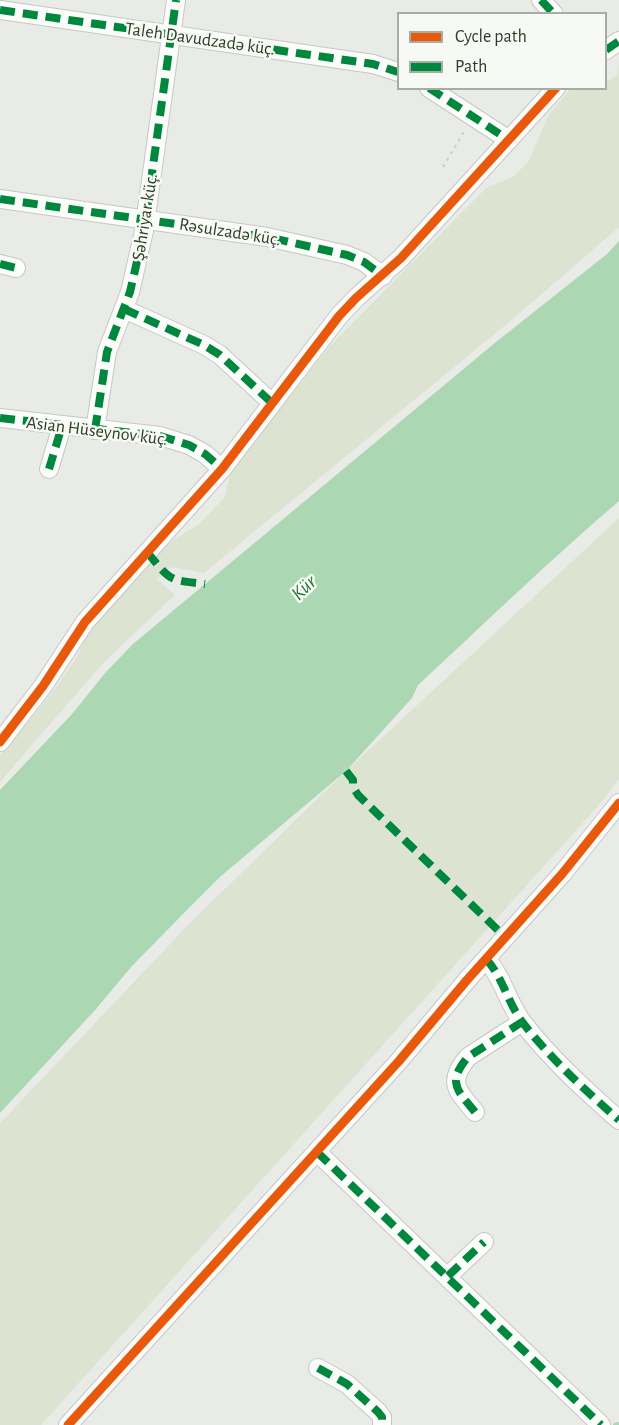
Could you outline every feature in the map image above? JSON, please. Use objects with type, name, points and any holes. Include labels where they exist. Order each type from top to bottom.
[{"type":"street","name":"Şəhriyar küç.","points":[[95,430],[107,352],[124,309],[137,265],[146,219],[176,0]]},
{"type":"street","points":[[540,0],[552,12]]},
{"type":"street","name":"Taleh Davudzadə küç.","points":[[0,10],[373,64],[397,71]]},
{"type":"street","points":[[432,90],[509,140]]},
{"type":"street","points":[[0,742],[43,686],[85,622],[222,469],[339,316],[356,298],[383,276],[554,90]]},
{"type":"street","name":"Rəsulzadə küç.","points":[[0,199],[256,235],[301,244],[347,255],[364,262],[383,276]]},
{"type":"street","points":[[124,309],[204,345],[220,356],[272,403]]},
{"type":"street","name":"Asian Hüseynov küç.","points":[[0,418],[160,436],[206,454],[222,469]]},
{"type":"street","points":[[49,469],[62,426]]},
{"type":"street","points":[[68,1425],[399,1062],[562,874],[619,803]]},
{"type":"street","points":[[486,959],[497,973],[522,1022],[583,1088],[619,1120]]},
{"type":"street","points":[[475,1112],[456,1088],[455,1083],[464,1062],[522,1022]]},
{"type":"street","points":[[317,1152],[601,1425]]},
{"type":"street","points":[[448,1276],[484,1242]]},
{"type":"street","points":[[318,1368],[347,1384],[378,1412],[382,1417],[382,1425]]},
{"type":"path","points":[[443,166],[472,117]]},
{"type":"path","points":[[340,761],[346,771]]},
{"type":"shaded area","points":[[619,58],[619,227],[520,313],[204,573],[171,567],[157,579],[175,595],[104,662],[0,782],[0,756],[55,689],[78,655],[88,633],[142,569],[165,546],[199,524],[225,497],[231,470],[330,346],[486,188],[513,177],[528,162],[549,115],[569,90],[607,90],[607,81],[618,75]]},
{"type":"shaded area","points":[[619,518],[619,779],[598,806],[41,1425],[0,1425],[0,1123],[190,923],[346,771]]},
{"type":"water","name":"Kür","points":[[619,241],[619,501],[418,685],[412,698],[346,771],[221,876],[132,966],[96,1009],[0,1113],[0,790],[72,714],[106,672],[133,644],[496,342],[607,254]]},
{"type":"waterway","points":[[615,1425],[619,1424]]},
{"type":"marked path","points":[[95,430],[107,352],[130,292],[144,231],[176,0]]},
{"type":"marked path","points":[[541,0],[552,12]]},
{"type":"marked path","points":[[0,10],[373,64],[397,72]]},
{"type":"marked path","points":[[607,49],[619,41]]},
{"type":"marked path","points":[[432,90],[509,140]]},
{"type":"marked path","points":[[0,199],[267,237],[347,255],[364,262],[383,276]]},
{"type":"marked path","points":[[0,264],[16,268]]},
{"type":"marked path","points":[[124,309],[204,345],[220,355],[272,403]]},
{"type":"marked path","points":[[0,418],[160,436],[189,445],[205,454],[222,469]]},
{"type":"marked path","points":[[49,469],[62,426]]},
{"type":"marked path","points":[[147,552],[171,577],[205,584]]},
{"type":"marked path","points":[[346,771],[353,780],[353,787],[358,795],[505,937]]},
{"type":"marked path","points":[[486,959],[497,974],[518,1016],[534,1036],[569,1074],[619,1120]]},
{"type":"marked path","points":[[475,1112],[457,1086],[457,1074],[461,1066],[468,1057],[522,1022]]},
{"type":"marked path","points":[[317,1152],[601,1425]]},
{"type":"marked path","points":[[448,1276],[484,1242]]},
{"type":"marked path","points":[[318,1368],[347,1384],[378,1412],[382,1417],[382,1425]]},
{"type":"cycle path","points":[[0,742],[43,686],[85,622],[222,469],[339,316],[401,258],[554,90]]},
{"type":"cycle path","points":[[68,1425],[399,1061],[467,980],[562,874],[619,803]]}]
